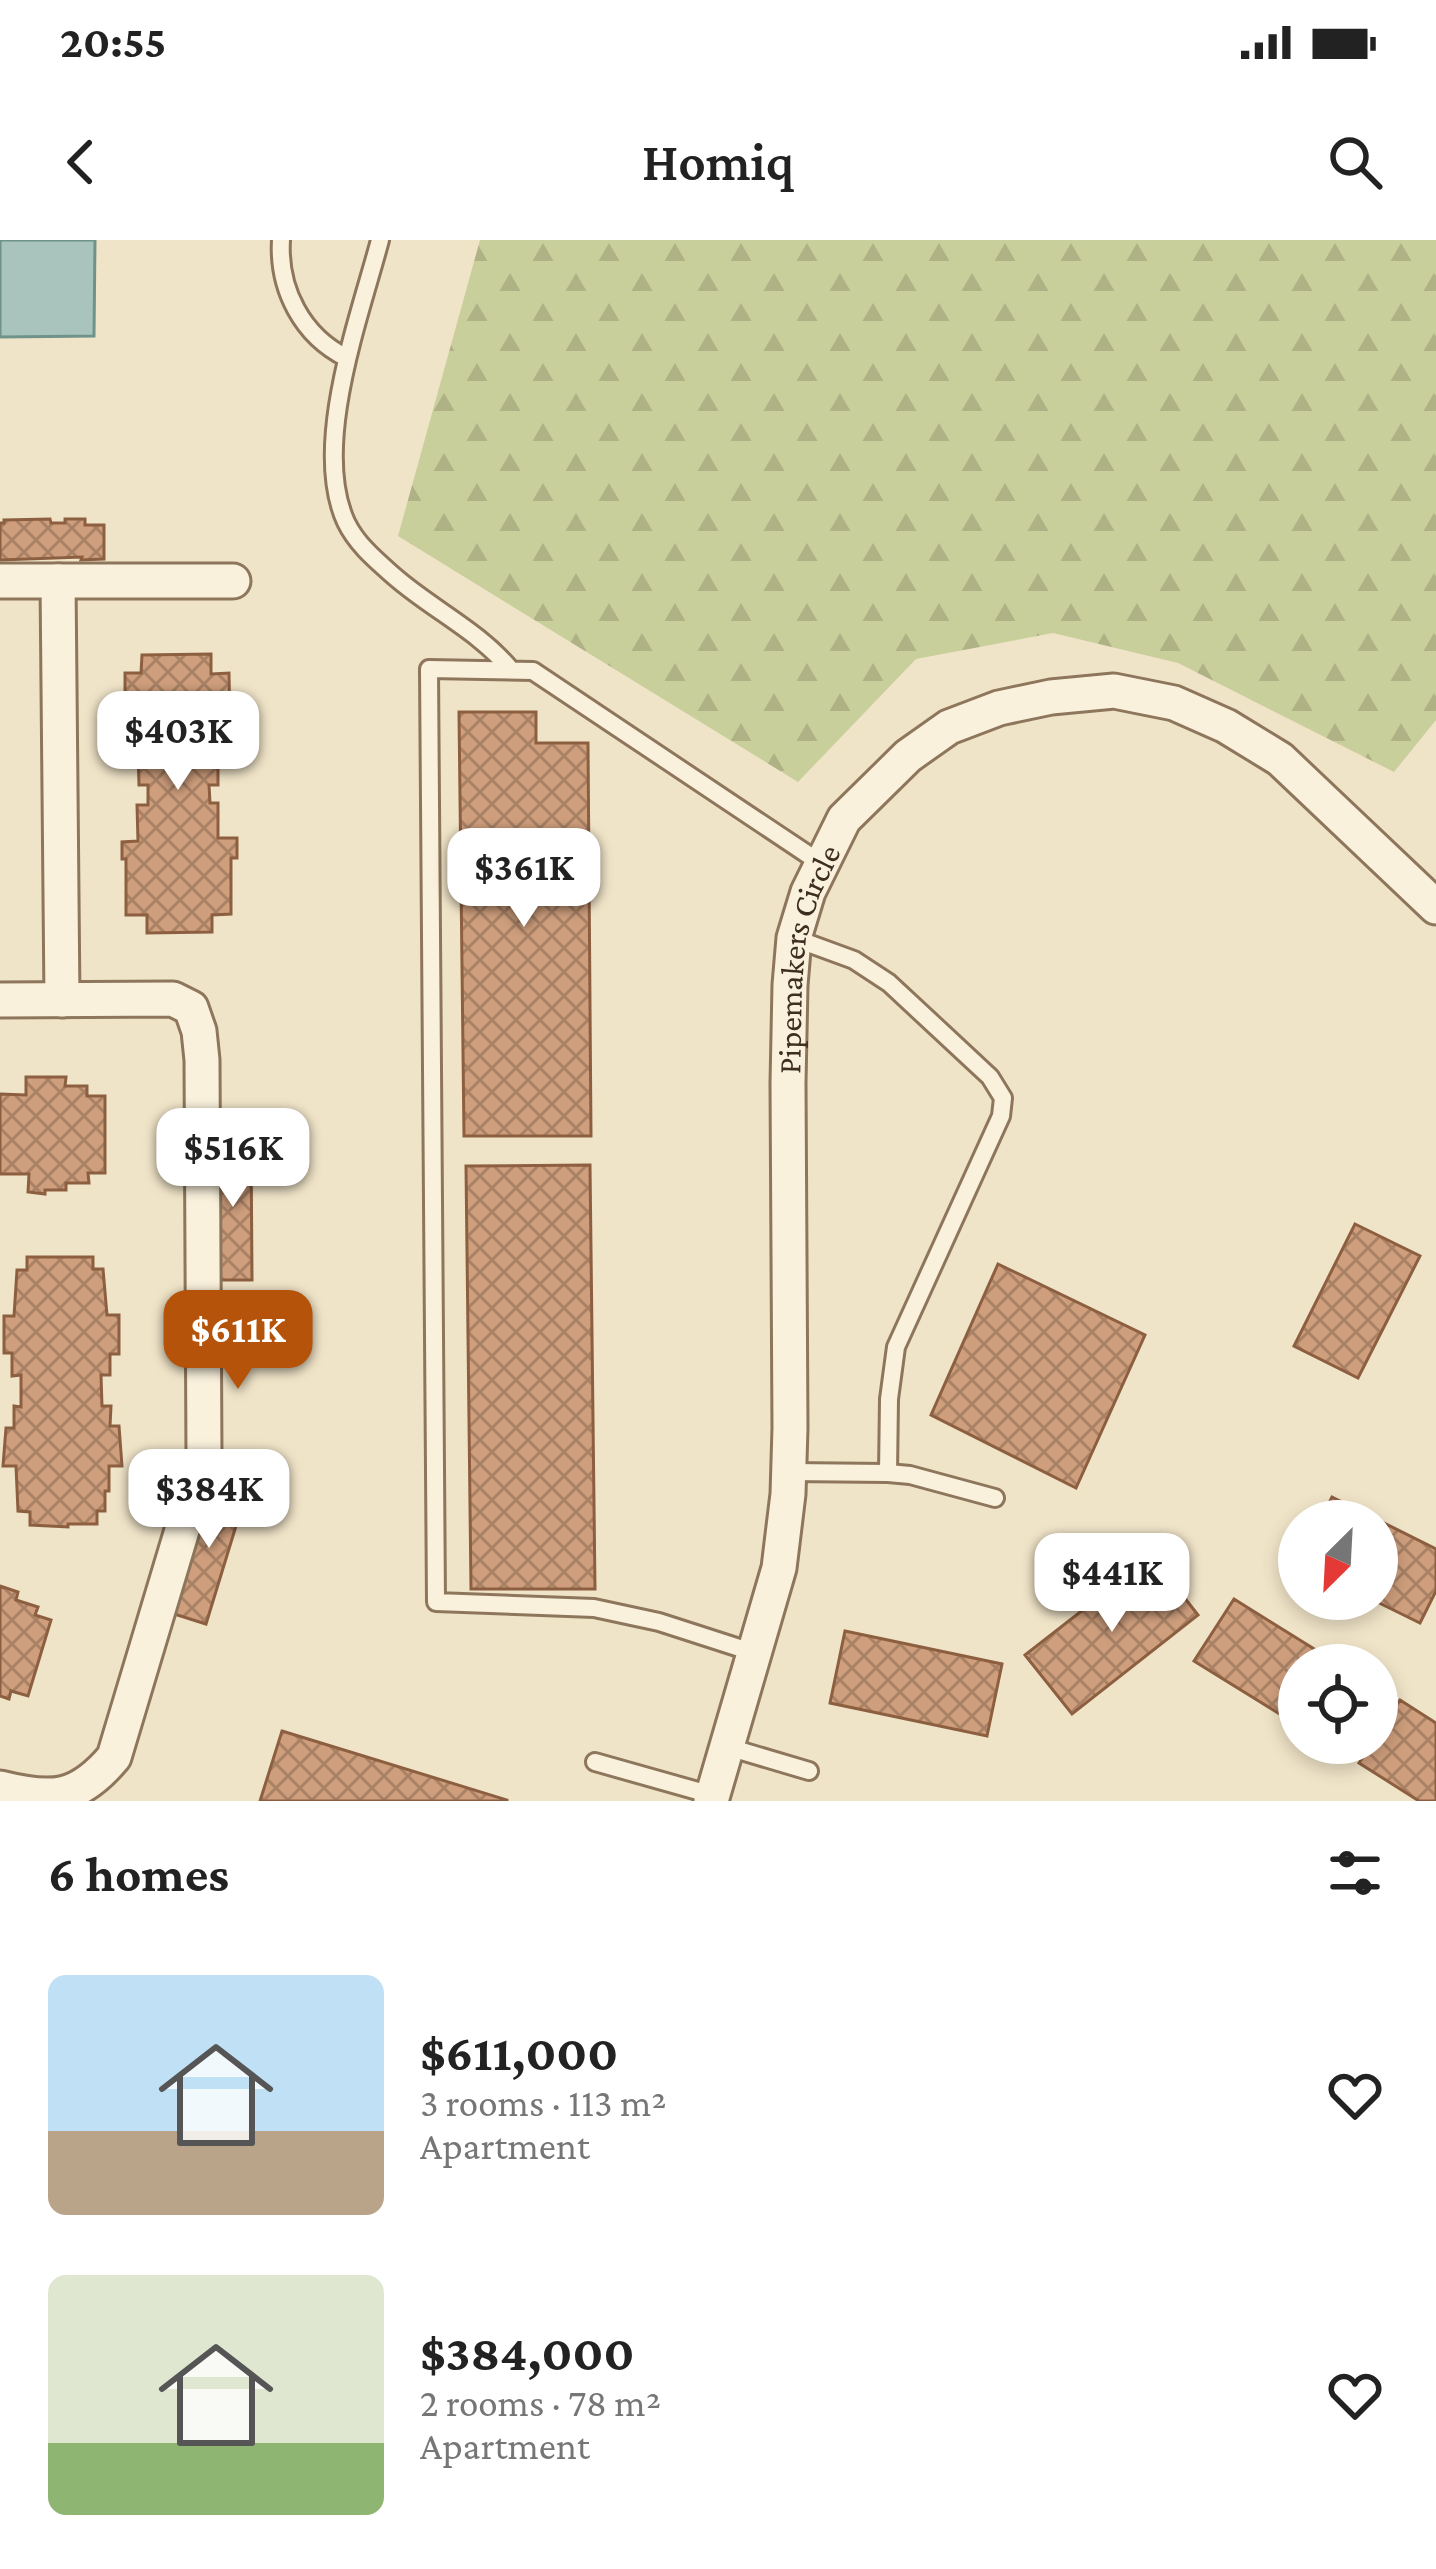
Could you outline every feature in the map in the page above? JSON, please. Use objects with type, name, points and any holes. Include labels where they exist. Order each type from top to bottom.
[{"type":"street","points":[[0,581],[233,581]]},
{"type":"street","points":[[58,581],[62,1000]]},
{"type":"street","name":"Pipemakers Circle","points":[[711,1798],[779,1568],[789,1472],[788,1083],[794,938],[808,892],[844,819],[908,756],[950,727],[999,708],[1114,691],[1174,703],[1226,726],[1280,759],[1436,907]]},
{"type":"street","points":[[0,1000],[173,1000],[191,1008],[202,1060],[204,1457],[114,1756],[100,1774],[59,1797],[0,1787]]},
{"type":"lane","points":[[281,240],[281,270],[298,314],[311,332],[347,358]]},
{"type":"lane","points":[[380,240],[347,358],[335,443],[345,518],[364,549],[421,598],[495,650],[511,670]]},
{"type":"lane","points":[[755,1653],[659,1622],[594,1608],[436,1602],[429,669],[532,670],[822,863]]},
{"type":"lane","points":[[794,938],[854,959],[889,983],[990,1077],[1004,1098],[1001,1115],[896,1347],[889,1399],[888,1474]]},
{"type":"lane","points":[[789,1472],[910,1474],[995,1498]]},
{"type":"lane","points":[[728,1747],[809,1772]]},
{"type":"lane","points":[[595,1762],[711,1798]]},
{"type":"green space","points":[[480,240],[1436,240],[1436,720],[1394,772],[1178,663],[1053,633],[916,659],[798,782],[398,536]]},
{"type":"water","points":[[0,240],[95,240],[94,336],[0,337]]},
{"type":"building","points":[[50,519],[51,523],[65,523],[65,519],[85,519],[85,525],[104,525],[104,559],[0,560],[0,523]]},
{"type":"building","points":[[211,654],[211,674],[229,673],[230,729],[236,729],[236,750],[218,750],[218,785],[209,785],[210,803],[218,803],[218,838],[237,838],[237,858],[231,858],[231,914],[212,915],[212,932],[147,933],[147,915],[126,915],[122,842],[138,841],[137,805],[148,805],[148,785],[139,785],[138,750],[120,750],[120,729],[125,729],[125,673],[141,673],[142,655]]},
{"type":"building","points":[[459,712],[536,712],[536,743],[588,743],[591,1136],[464,1136]]},
{"type":"building","points":[[26,1077],[66,1077],[65,1086],[87,1086],[87,1096],[105,1096],[105,1173],[88,1173],[89,1183],[66,1183],[66,1190],[45,1190],[45,1194],[28,1192],[29,1174],[0,1174],[0,1094],[26,1095]]},
{"type":"building","points":[[215,1139],[251,1139],[252,1280],[215,1280]]},
{"type":"building","points":[[590,1165],[595,1589],[471,1589],[466,1166]]},
{"type":"building","points":[[1355,1224],[1420,1256],[1358,1378],[1294,1346]]},
{"type":"building","points":[[27,1257],[93,1257],[93,1269],[103,1269],[107,1315],[119,1315],[119,1354],[110,1354],[110,1375],[101,1375],[102,1406],[111,1406],[110,1426],[119,1426],[122,1466],[109,1466],[105,1511],[97,1511],[97,1524],[30,1525],[30,1512],[18,1511],[16,1466],[3,1466],[6,1428],[14,1428],[14,1406],[21,1407],[21,1375],[12,1376],[12,1353],[4,1353],[4,1316],[14,1316],[17,1270],[27,1270]]},
{"type":"building","points":[[998,1264],[1145,1335],[1076,1488],[931,1415]]},
{"type":"building","points":[[211,1479],[247,1490],[206,1624],[171,1613]]},
{"type":"building","points":[[1398,1530],[1436,1549],[1436,1591],[1420,1623],[1398,1612]]},
{"type":"building","points":[[1152,1556],[1198,1615],[1072,1714],[1025,1655]]},
{"type":"building","points":[[0,1586],[18,1592],[16,1600],[38,1607],[35,1615],[51,1620],[28,1696],[11,1691],[9,1699],[0,1696]]},
{"type":"building","points":[[1234,1599],[1306,1644],[1278,1644],[1278,1713],[1194,1661]]},
{"type":"building","points":[[845,1631],[1002,1664],[987,1736],[830,1703]]},
{"type":"building","points":[[1400,1700],[1436,1723],[1436,1801],[1419,1801],[1361,1764],[1398,1764]]},
{"type":"building","points":[[282,1731],[507,1800],[507,1801],[260,1801]]}]
